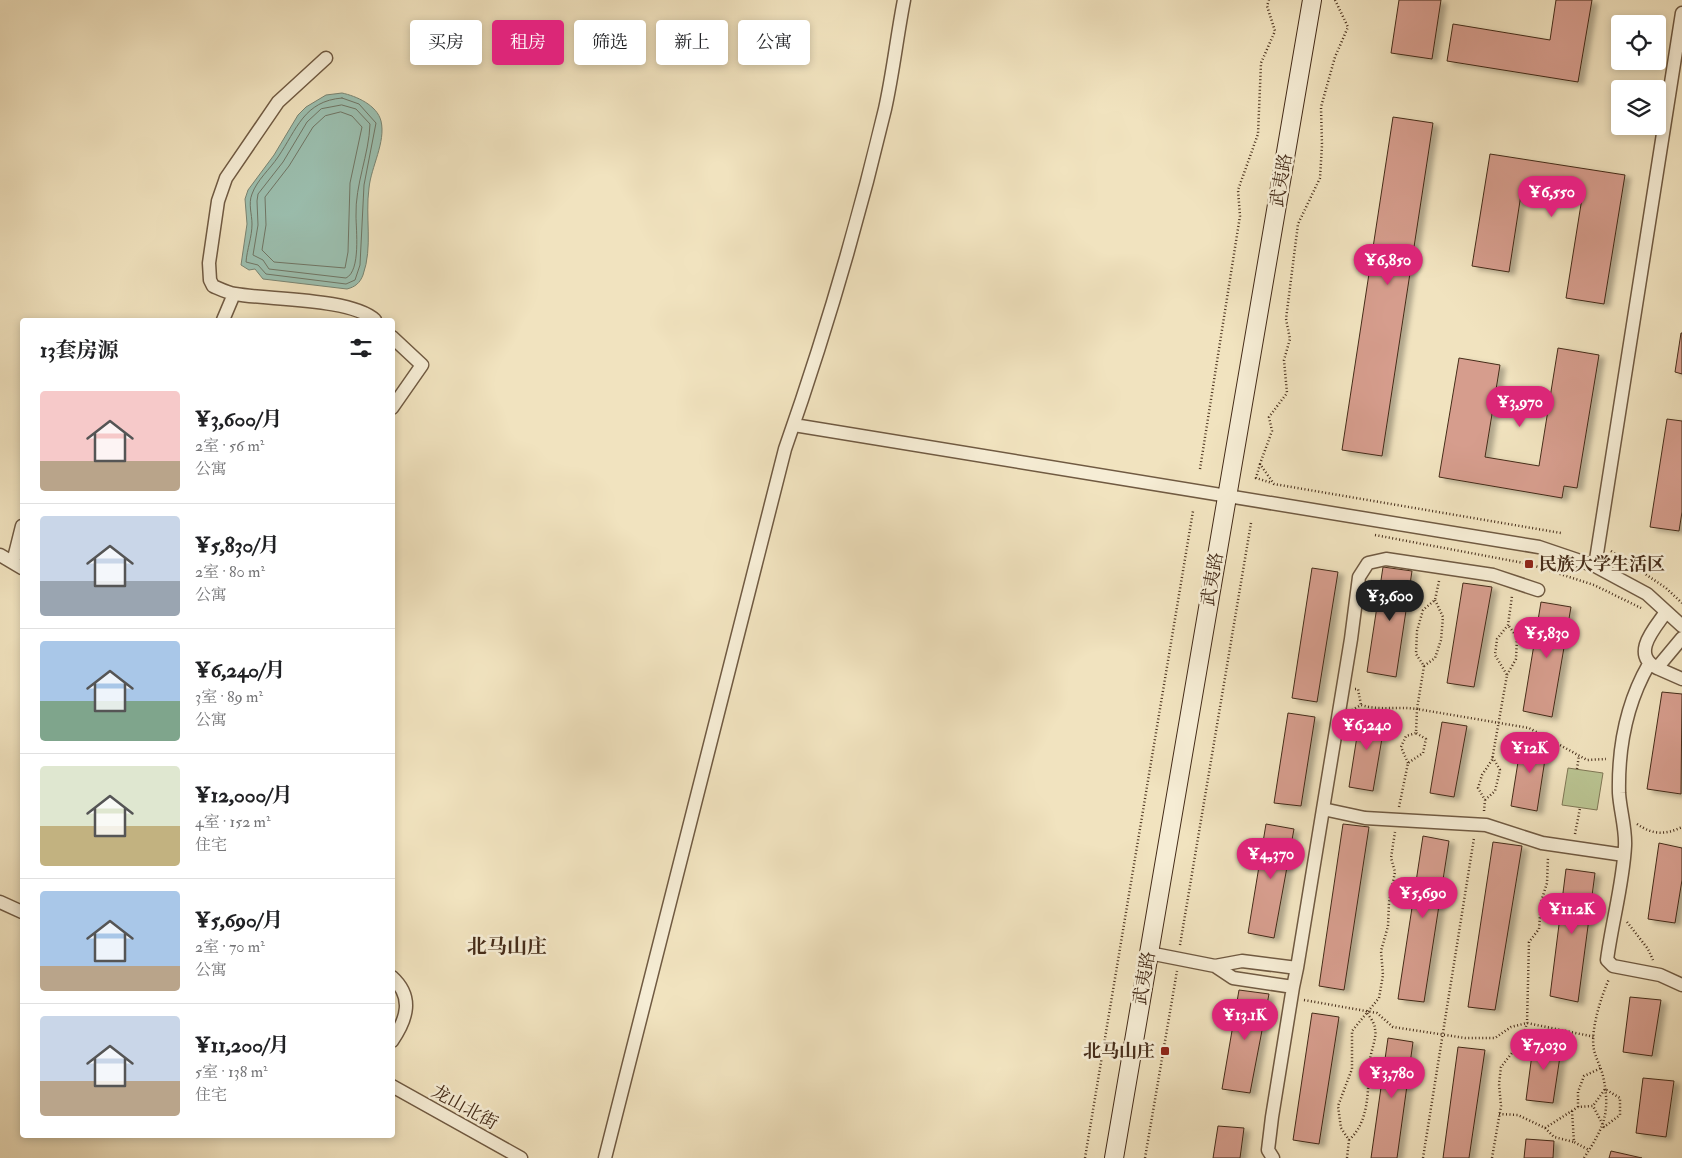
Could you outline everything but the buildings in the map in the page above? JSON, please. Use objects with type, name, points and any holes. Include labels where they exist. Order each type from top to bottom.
[{"type":"main road","name":"武夷路","points":[[1114,1158],[1312,0]]},
{"type":"street","points":[[605,1158],[785,449],[809,380],[868,174],[885,107],[904,0]]},
{"type":"street","points":[[1595,566],[1682,14]]},
{"type":"street","points":[[326,58],[278,102],[226,178],[221,190],[209,263],[210,280],[213,286],[234,294],[358,309],[371,318]]},
{"type":"street","points":[[224,318],[234,294]]},
{"type":"street","points":[[395,340],[422,365],[395,404]]},
{"type":"street","points":[[794,425],[1540,547],[1595,566],[1646,594],[1682,626]]},
{"type":"street","points":[[0,556],[18,565],[20,546]]},
{"type":"street","points":[[1273,1158],[1268,1150],[1272,1117],[1339,712],[1359,577],[1368,563],[1386,559],[1493,575],[1538,590]]},
{"type":"street","points":[[1666,612],[1646,641],[1644,652],[1653,666],[1682,680]]},
{"type":"street","points":[[1682,638],[1653,666],[1636,687],[1626,717],[1620,757],[1624,855],[1607,960],[1613,966],[1660,975],[1682,985]]},
{"type":"street","points":[[1323,809],[1365,818],[1479,824],[1548,844],[1624,855]]},
{"type":"street","points":[[0,902],[20,911]]},
{"type":"street","points":[[1149,953],[1215,966],[1242,961],[1297,968]]},
{"type":"street","points":[[1215,966],[1233,978],[1293,990]]},
{"type":"street","points":[[395,979],[403,986],[406,1002],[402,1026],[395,1036]]},
{"type":"street","name":"龙山北街","points":[[395,1088],[521,1158]]},
{"type":"path","points":[[1200,469],[1240,216],[1238,190],[1258,134],[1261,63],[1275,31],[1267,6],[1269,0]]},
{"type":"path","points":[[1335,0],[1348,27],[1335,57],[1321,107],[1322,145],[1320,178],[1298,224],[1286,319],[1290,339],[1284,360],[1287,393],[1269,417],[1272,432],[1256,478],[1274,484],[1561,533]]},
{"type":"path","points":[[1260,464],[1274,484]]},
{"type":"path","points":[[1085,1158],[1193,511]]},
{"type":"path","points":[[1145,1158],[1251,523]]},
{"type":"path","points":[[1610,551],[1666,588],[1682,603]]},
{"type":"path","points":[[1424,666],[1435,658],[1441,640],[1443,617],[1435,600],[1441,567]]},
{"type":"path","points":[[1507,675],[1495,655],[1497,639],[1508,626],[1514,583]]},
{"type":"path","points":[[1416,733],[1417,710],[1424,666],[1416,654],[1417,631],[1423,610],[1435,600]]},
{"type":"path","points":[[1485,800],[1478,788],[1482,774],[1492,756],[1507,675],[1516,659],[1517,637],[1508,626]]},
{"type":"path","points":[[1339,712],[1347,713],[1361,705],[1375,709],[1398,706],[1529,728],[1588,760],[1620,757]]},
{"type":"path","points":[[1347,1158],[1349,1140],[1341,1128],[1338,1106],[1352,1069],[1352,1031],[1366,1011],[1379,998],[1383,975],[1381,951],[1388,926],[1389,902],[1395,872],[1391,858],[1408,763],[1401,747],[1406,736],[1416,733],[1426,739],[1424,753],[1408,763]]},
{"type":"path","points":[[1577,769],[1579,755]]},
{"type":"path","points":[[1423,1158],[1479,824],[1485,800],[1494,791],[1500,770],[1492,756]]},
{"type":"path","points":[[1572,847],[1580,808]]},
{"type":"path","points":[[1622,821],[1635,822],[1648,831],[1668,834],[1682,827]]},
{"type":"path","points":[[1492,1158],[1501,1106],[1499,1084],[1501,1068],[1522,1040],[1527,1023],[1529,942],[1539,929],[1541,902],[1547,883],[1548,844]]},
{"type":"path","points":[[1615,910],[1634,929],[1648,949],[1660,975]]},
{"type":"path","points":[[1604,1127],[1607,1102],[1601,1068],[1594,1049],[1601,997],[1613,966]]},
{"type":"path","points":[[1293,990],[1304,1000],[1377,1013],[1393,1027],[1466,1038],[1495,1038],[1511,1027],[1527,1023],[1595,1037]]},
{"type":"path","points":[[1349,1140],[1357,1133],[1363,1119],[1370,1080],[1370,1061],[1375,1028],[1366,1011]]},
{"type":"path","points":[[1578,1107],[1578,1092],[1584,1076],[1601,1068]]},
{"type":"path","points":[[1593,1106],[1605,1089]]},
{"type":"path","points":[[1584,1158],[1604,1127],[1620,1115],[1620,1098],[1605,1089]]},
{"type":"path","points":[[1545,1128],[1578,1107],[1593,1106]]},
{"type":"path","points":[[1593,1106],[1604,1127]]},
{"type":"path","points":[[1572,1111],[1574,1142]]},
{"type":"path","points":[[1499,1114],[1518,1115],[1545,1128],[1554,1137],[1574,1142],[1589,1150]]},
{"type":"green space","points":[[1568,768],[1603,773],[1597,810],[1562,805]]},
{"type":"water","points":[[342,93],[353,96],[371,106],[379,115],[382,129],[380,146],[370,180],[368,254],[363,275],[357,284],[347,289],[263,279],[255,269],[249,270],[241,265],[247,224],[245,199],[248,190],[274,155],[298,115],[306,107],[326,95]]},
{"type":"place","name":"民族大学生活区","points":[[1529,564]]},
{"type":"place","name":"北马山庄","points":[[1165,1051]]},
{"type":"district","name":"北马山庄","points":[[507,946]]}]
